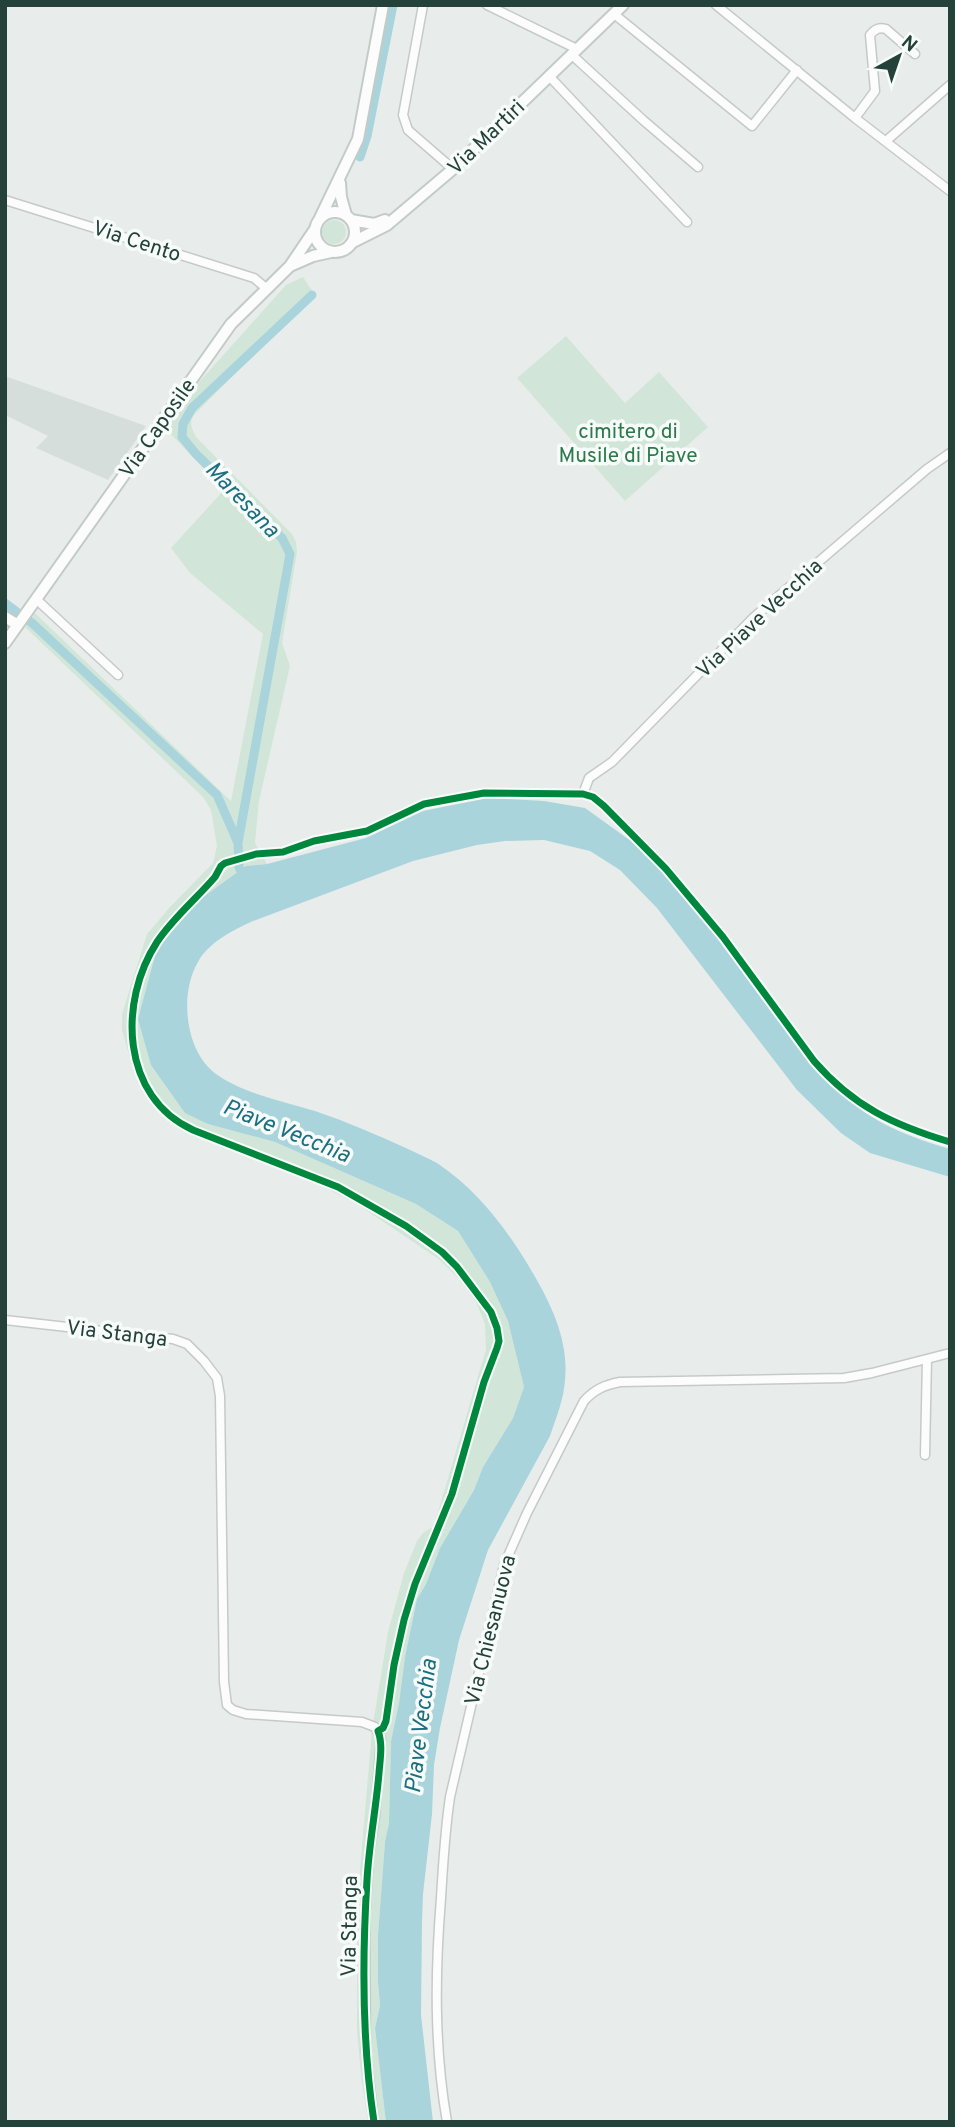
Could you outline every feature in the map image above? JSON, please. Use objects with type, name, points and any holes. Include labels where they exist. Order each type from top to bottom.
[{"type":"street","points":[[340,179],[341,197],[355,231],[353,242],[342,251],[331,252],[318,243],[315,229],[358,139],[383,5]]},
{"type":"street","points":[[423,5],[403,115],[404,122],[408,130],[453,169]]},
{"type":"street","points":[[487,5],[575,52],[643,120],[698,167]]},
{"type":"street","name":"Via Martiri","points":[[353,242],[387,225],[453,169],[624,5]]},
{"type":"street","points":[[716,5],[950,191]]},
{"type":"street","points":[[614,14],[752,126],[797,70]]},
{"type":"street","points":[[855,118],[875,91],[870,35],[874,30],[881,27],[886,29],[915,54]]},
{"type":"street","points":[[549,76],[687,222]]},
{"type":"street","points":[[886,141],[950,85]]},
{"type":"street","name":"Via Cento","points":[[5,200],[254,278],[266,288]]},
{"type":"street","points":[[320,218],[333,211],[374,224],[391,220]]},
{"type":"street","name":"Via Caposile","points":[[5,643],[231,324],[290,266],[315,229]]},
{"type":"street","name":"Via Caposile","points":[[290,266],[331,252]]},
{"type":"street","name":"Via Piave Vecchia","points":[[583,794],[589,778],[612,762],[753,618],[927,469],[950,453]]},
{"type":"street","points":[[32,604],[118,675]]},
{"type":"street","points":[[5,617],[20,622]]},
{"type":"street","name":"Via Stanga","points":[[5,1320],[173,1339],[187,1344],[217,1378],[221,1424],[224,1682],[227,1705],[246,1714],[362,1722],[375,1727],[381,1738],[365,1919],[366,2051],[374,2122]]},
{"type":"street","name":"Via Chiesanuova","points":[[447,2122],[440,2084],[436,1980],[450,1797],[504,1565],[584,1401],[603,1386],[620,1382],[831,1379],[872,1373],[950,1353]]},
{"type":"street","points":[[925,1455],[927,1359]]},
{"type":"shaded area","points":[[5,376],[146,426],[108,480],[36,448],[48,436],[5,415]]},
{"type":"green space","points":[[334,220],[343,223],[346,232],[343,241],[334,244],[325,241],[322,232],[325,223]]},
{"type":"green space","points":[[303,277],[313,292],[312,297],[191,421],[196,437],[292,534],[296,542],[297,552],[282,643],[290,666],[259,801],[255,843],[267,864],[246,866],[203,897],[157,948],[138,1019],[208,1124],[275,1142],[416,1204],[458,1231],[490,1282],[508,1321],[524,1387],[513,1418],[483,1467],[474,1490],[440,1548],[417,1599],[405,1657],[391,1741],[389,1823],[385,1842],[378,1935],[380,2006],[375,2028],[386,2122],[368,2122],[357,2030],[357,1905],[372,1730],[388,1632],[404,1573],[417,1541],[434,1526],[486,1349],[485,1324],[476,1302],[440,1260],[357,1204],[314,1182],[222,1143],[182,1131],[150,1099],[134,1073],[122,1030],[122,1014],[147,934],[213,863],[217,846],[211,810],[203,797],[25,627],[35,613],[231,801],[263,634],[190,573],[171,548],[224,490],[166,429],[200,381],[286,285]]},
{"type":"green space","name":"cimitero di Musile di Piave","points":[[566,336],[625,403],[659,372],[708,427],[625,501],[517,378]]},
{"type":"water","name":"Piave Vecchia","points":[[488,798],[544,801],[585,808],[642,849],[718,936],[824,1077],[852,1103],[881,1122],[950,1149],[950,1177],[870,1153],[841,1133],[797,1090],[657,908],[620,870],[590,851],[544,840],[505,841],[413,861],[253,921],[215,943],[198,962],[188,990],[188,1021],[197,1051],[206,1064],[216,1074],[239,1087],[362,1129],[430,1159],[452,1174],[492,1213],[524,1259],[541,1287],[562,1338],[566,1366],[557,1415],[550,1436],[488,1550],[459,1640],[440,1728],[434,1765],[422,1922],[421,2015],[433,2122],[386,2122],[375,2028],[380,2006],[378,1935],[385,1842],[389,1823],[391,1741],[405,1657],[417,1599],[440,1548],[474,1490],[483,1467],[513,1418],[524,1387],[508,1321],[490,1282],[458,1231],[416,1204],[275,1142],[208,1124],[185,1113],[151,1065],[138,1019],[157,948],[203,897],[246,866],[267,864],[366,838],[423,811]]},
{"type":"waterway","name":"Maresana","points":[[360,157],[367,136],[393,5]]},
{"type":"waterway","name":"Maresana","points":[[238,843],[290,554],[282,538],[182,437],[183,424],[192,408],[312,295]]},
{"type":"waterway","points":[[5,603],[32,623],[217,795],[238,843],[239,867],[245,881]]},
{"type":"cycle path","points":[[374,2122],[365,2032],[364,1971],[368,1867],[380,1757],[378,1731],[386,1721],[404,1620],[415,1584],[452,1494],[484,1382],[499,1341],[497,1328],[491,1312],[457,1267],[442,1252],[406,1226],[338,1187],[193,1130],[169,1115],[152,1095],[140,1072],[133,1046],[132,1019],[136,992],[144,966],[157,942],[225,863],[367,831],[424,804],[484,793],[583,794],[593,797],[604,806],[666,869],[723,937],[814,1061],[829,1077],[875,1112],[950,1142]]}]
